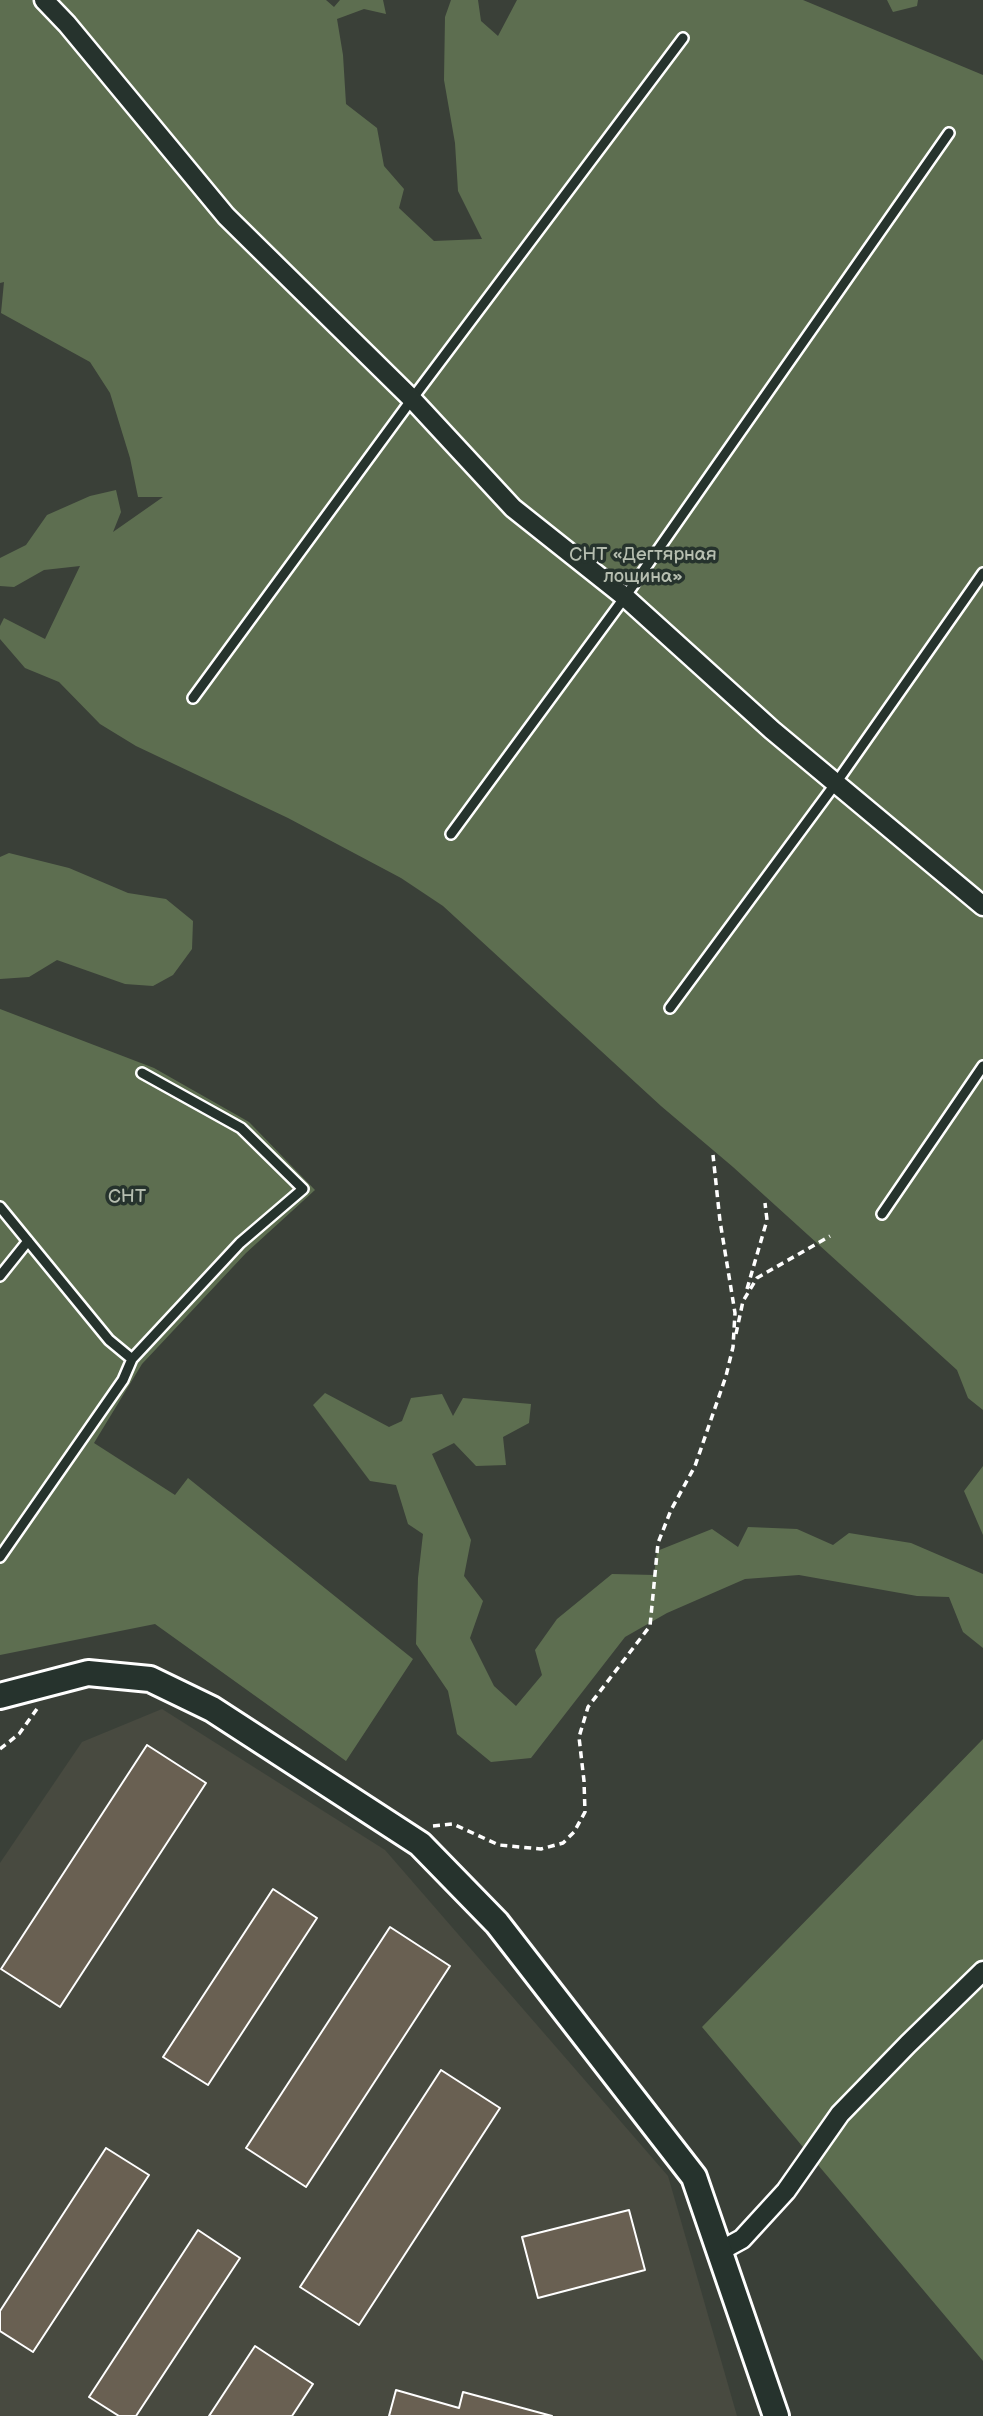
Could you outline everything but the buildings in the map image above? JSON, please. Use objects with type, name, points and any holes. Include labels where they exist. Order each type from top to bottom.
[{"type":"street","points":[[44,0],[67,24],[226,216],[412,398],[513,508],[625,597],[772,730],[983,906]]},
{"type":"street","points":[[0,1696],[88,1673],[150,1679],[212,1709],[420,1844],[497,1923],[694,2177],[776,2416]]},
{"type":"street","points":[[720,2251],[742,2239],[786,2190],[840,2114],[908,2043],[983,1971]]},
{"type":"lane","points":[[194,698],[412,398],[683,38]]},
{"type":"lane","points":[[451,834],[625,597],[950,133]]},
{"type":"lane","points":[[670,1008],[836,783],[983,573]]},
{"type":"lane","points":[[881,1214],[983,1066]]},
{"type":"lane","points":[[0,1558],[123,1380],[132,1360],[240,1243],[303,1189],[241,1128],[142,1073]]},
{"type":"lane","points":[[0,1207],[109,1340],[132,1360]]},
{"type":"lane","points":[[0,1276],[28,1241]]},
{"type":"path","points":[[713,1155],[720,1222],[735,1313],[733,1348]]},
{"type":"path","points":[[399,1831],[453,1824],[499,1845],[541,1849],[563,1843],[574,1832],[585,1812],[579,1737],[588,1706],[650,1626],[658,1543],[671,1510],[695,1466],[726,1376],[743,1301],[765,1230],[765,1203]]},
{"type":"path","points":[[743,1301],[757,1278],[830,1236]]},
{"type":"path","points":[[0,1749],[19,1734],[36,1711],[45,1692],[44,1685]]},
{"type":"shaded area","points":[[162,1709],[385,1850],[668,2176],[737,2416],[0,2416],[0,1863],[82,1742]]},
{"type":"green space","name":"СНТ «Дегтярная лощина»","points":[[0,0],[326,0],[334,7],[340,0],[383,0],[386,14],[364,9],[337,19],[343,55],[346,104],[377,128],[384,166],[404,189],[399,208],[434,241],[482,239],[458,191],[455,143],[444,80],[445,17],[451,0],[478,0],[481,21],[498,36],[517,0],[803,0],[983,75],[983,1410],[968,1398],[957,1370],[733,1167],[661,1106],[443,906],[401,878],[288,818],[136,746],[100,724],[59,682],[25,668],[0,639],[0,626],[4,618],[45,639],[80,566],[44,570],[14,587],[0,586],[0,558],[26,545],[47,515],[90,496],[116,490],[121,512],[113,532],[163,497],[138,497],[130,458],[110,393],[90,362],[1,313],[4,282],[0,283]]},
{"type":"green space","points":[[887,0],[918,0],[917,6],[893,12]]},
{"type":"green space","points":[[9,853],[69,868],[128,893],[166,899],[193,921],[192,949],[173,975],[153,986],[125,984],[57,960],[29,977],[0,979],[0,857]]},
{"type":"green space","name":"СНТ","points":[[0,1009],[154,1068],[249,1122],[315,1190],[246,1253],[142,1364],[94,1443],[175,1495],[188,1478],[413,1659],[346,1761],[155,1624],[0,1655]]},
{"type":"green space","points":[[325,1393],[389,1427],[402,1421],[411,1398],[442,1394],[453,1416],[463,1398],[531,1404],[529,1423],[503,1437],[506,1465],[476,1466],[454,1443],[432,1454],[471,1540],[464,1576],[483,1601],[470,1638],[494,1686],[516,1706],[542,1675],[535,1650],[557,1619],[612,1574],[654,1575],[657,1551],[712,1529],[738,1547],[748,1527],[797,1529],[833,1545],[849,1533],[911,1543],[983,1574],[983,1648],[963,1632],[949,1597],[917,1596],[799,1575],[745,1579],[667,1613],[625,1637],[531,1758],[491,1762],[457,1734],[448,1691],[416,1644],[418,1578],[423,1534],[408,1524],[396,1485],[370,1481],[313,1405]]},
{"type":"green space","points":[[983,1466],[983,1535],[964,1491]]},
{"type":"green space","points":[[983,1739],[983,2361],[702,2027]]}]
